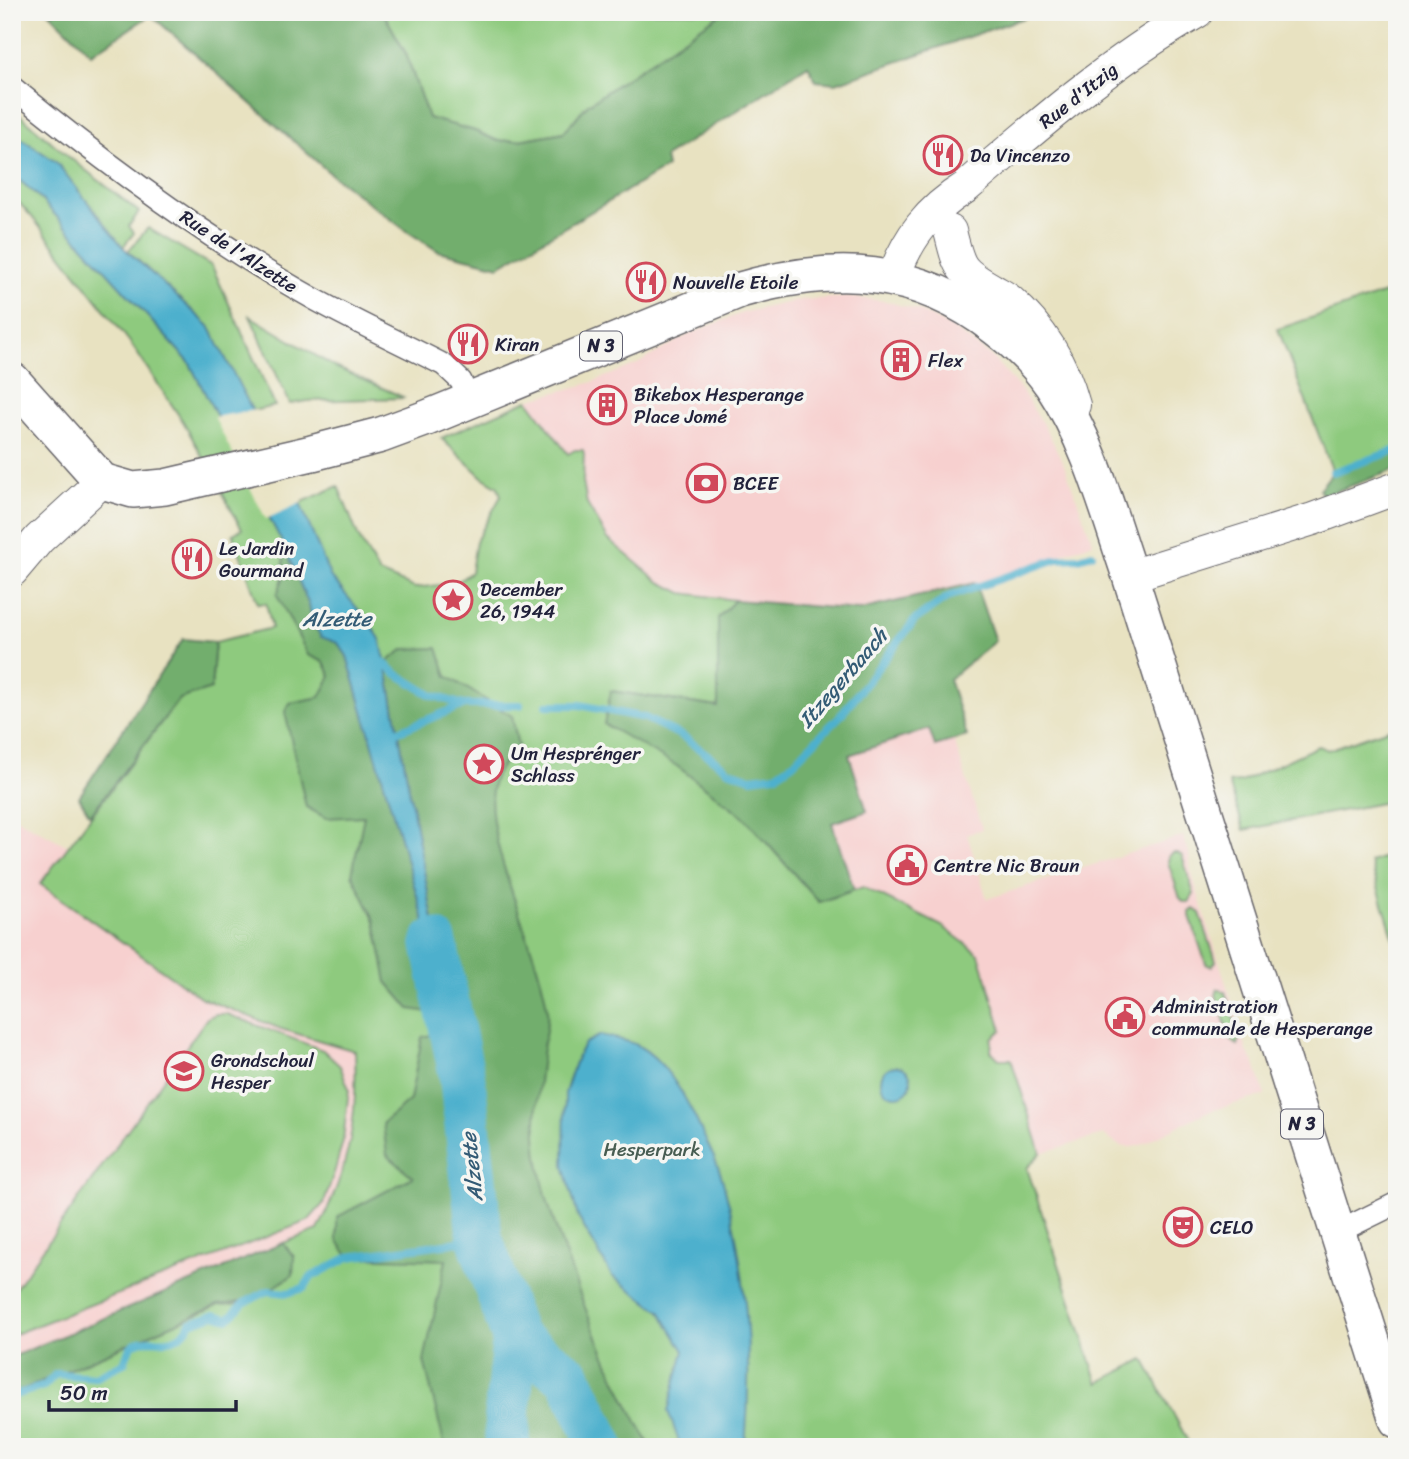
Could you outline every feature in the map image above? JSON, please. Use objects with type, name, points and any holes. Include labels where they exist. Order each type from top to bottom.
[{"type":"main road","name":"Rue d'Itzig","points":[[893,279],[913,234],[947,199],[1074,96],[1124,59],[1197,12]]},
{"type":"main road","points":[[929,288],[965,187]]},
{"type":"main road","points":[[950,231],[957,259],[965,274],[1009,300],[1043,336],[1067,379],[1086,448]]},
{"type":"main road","name":"N 3","points":[[102,481],[133,490],[165,487],[381,435],[740,290],[777,279],[815,273],[856,273],[893,279],[929,288],[976,312],[1017,344],[1052,384],[1086,448],[1130,576],[1397,1420]]},
{"type":"main road","points":[[12,380],[102,481],[39,538],[12,571]]},
{"type":"main road","points":[[1130,576],[1313,519],[1397,488]]},
{"type":"street","name":"Rue de l'Alzette","points":[[12,87],[86,148],[227,246],[315,299],[444,365],[461,381],[468,401]]},
{"type":"street","points":[[1336,1233],[1397,1203]]},
{"type":"shaded area","points":[[847,297],[885,301],[920,311],[954,329],[991,356],[1022,391],[1049,434],[1065,467],[1093,543],[975,583],[860,610],[682,593],[658,581],[608,539],[587,504],[583,482],[584,454],[568,455],[528,400],[590,383],[637,364],[691,333],[745,312],[800,300]]},
{"type":"shaded area","points":[[930,729],[935,746],[954,740],[982,829],[967,834],[987,899],[1183,836],[1189,852],[1190,868],[1247,1051],[1255,1064],[1265,1095],[1204,1113],[1141,1145],[1120,1146],[1103,1135],[1041,1153],[1011,1059],[999,1059],[991,1051],[991,1038],[1002,1030],[864,887],[854,890],[832,822],[866,811],[849,755]]},
{"type":"shaded area","name":"Grondschoul Hesper","points":[[12,816],[68,846],[40,884],[202,998],[281,1029],[355,1051],[357,1091],[351,1143],[330,1206],[318,1230],[12,1357]]},
{"type":"green space","points":[[49,12],[383,12],[406,54],[428,118],[475,131],[498,141],[564,132],[587,105],[723,12],[1034,12],[836,83],[816,81],[808,65],[665,157],[667,167],[499,266],[438,251],[405,230],[332,175],[151,15],[91,54]]},
{"type":"green space","points":[[383,12],[723,12],[587,105],[564,132],[498,141],[475,131],[428,118],[406,54]]},
{"type":"green space","points":[[12,108],[139,212],[129,226],[134,233],[123,247],[56,162],[12,132]]},
{"type":"green space","name":"Hesperpark","points":[[12,174],[38,196],[189,362],[269,517],[338,486],[359,538],[379,573],[415,588],[456,583],[471,572],[476,541],[501,496],[498,487],[482,477],[441,438],[528,400],[568,454],[583,450],[583,482],[587,504],[608,539],[658,581],[682,593],[735,600],[718,618],[718,707],[611,691],[677,766],[743,816],[819,902],[863,887],[942,926],[979,954],[1002,1030],[992,1038],[991,1051],[999,1059],[1011,1059],[1041,1153],[1027,1168],[1098,1383],[1144,1359],[1191,1447],[12,1447],[12,1394],[218,1305],[244,1303],[294,1257],[283,1243],[318,1230],[337,1185],[353,1122],[356,1076],[355,1051],[281,1029],[202,998],[40,884],[179,699],[211,689],[215,642],[272,628],[266,603],[258,604],[233,534],[242,529],[184,423],[129,341],[12,195]]},
{"type":"green space","points":[[148,228],[212,266],[275,406],[252,411],[209,326],[128,251]]},
{"type":"green space","points":[[1397,289],[1397,450],[1333,472],[1278,329]]},
{"type":"green space","points":[[250,316],[335,367],[405,398],[290,404]]},
{"type":"green space","points":[[1397,450],[1397,469],[1323,496],[1319,489],[1333,472]]},
{"type":"green space","points":[[284,546],[309,605],[313,623],[338,643],[347,656],[446,993],[386,663],[404,649],[438,648],[447,676],[512,716],[518,746],[496,775],[491,797],[501,856],[534,956],[547,1010],[536,1114],[540,1169],[552,1217],[586,1311],[616,1380],[651,1447],[445,1447],[424,1361],[446,1260],[349,1257],[337,1240],[337,1217],[413,1177],[387,1155],[383,1123],[410,1100],[422,1037],[454,1030],[448,1003],[429,1012],[410,1009],[387,982],[375,921],[352,874],[364,816],[326,818],[306,807],[285,712],[290,703],[320,697],[331,676],[324,662],[308,655],[277,595],[283,578]]},
{"type":"green space","points":[[975,583],[995,641],[949,679],[967,736],[935,746],[929,729],[849,755],[867,811],[832,823],[854,890],[819,902],[743,816],[677,766],[604,724],[611,691],[718,707],[718,618],[735,600],[860,610]]},
{"type":"green space","points":[[183,639],[215,642],[211,689],[179,699],[90,815],[79,797]]},
{"type":"green space","points":[[1397,726],[1397,800],[1244,830],[1229,783],[1241,782],[1318,746],[1328,750]]},
{"type":"green space","points":[[1173,853],[1182,856],[1194,894],[1189,902],[1180,898],[1168,862]]},
{"type":"green space","points":[[1397,853],[1397,949],[1370,862]]},
{"type":"green space","points":[[1194,909],[1200,913],[1216,961],[1212,967],[1206,964],[1190,916]]},
{"type":"green space","points":[[1218,989],[1225,992],[1240,1038],[1238,1045],[1231,1041],[1216,995]]},
{"type":"green space","points":[[216,1014],[227,1014],[323,1050],[340,1066],[349,1089],[343,1141],[324,1203],[308,1221],[12,1335],[12,1293],[207,1018]]},
{"type":"green space","points":[[283,1243],[294,1257],[293,1275],[266,1292],[240,1302],[218,1305],[12,1394],[12,1357]]},
{"type":"water","name":"Alzette","points":[[12,132],[56,162],[123,247],[209,326],[300,503],[330,576],[380,639],[448,1002],[347,656],[338,643],[321,637],[313,623],[309,605],[284,546],[189,362],[38,196],[12,174]]},
{"type":"water","points":[[601,1035],[637,1045],[664,1068],[691,1109],[719,1171],[737,1243],[746,1311],[748,1379],[745,1447],[681,1447],[668,1411],[684,1351],[660,1311],[612,1276],[578,1217],[564,1165],[565,1093],[577,1057],[585,1043]]},
{"type":"water","points":[[896,1066],[902,1067],[910,1075],[910,1087],[902,1095],[896,1096],[890,1095],[882,1087],[881,1081],[882,1075],[890,1067]]},
{"type":"pier","points":[[256,410],[303,502],[266,519],[214,417]]},
{"type":"waterway","name":"Itzegerbaach","points":[[1333,472],[1397,450]]},
{"type":"waterway","name":"Itzegerbaach","points":[[547,705],[580,705],[645,718],[682,736],[728,770],[751,778],[776,775],[793,763],[840,716],[915,620],[948,597],[1057,559],[1079,558],[1092,554]]},
{"type":"waterway","points":[[378,658],[397,674],[431,695],[464,705]]},
{"type":"waterway","name":"Itzegerbaach","points":[[389,735],[464,705],[520,705]]},
{"type":"waterway","name":"Alzette","points":[[434,942],[462,1076],[480,1239],[515,1339],[507,1414],[508,1447]]},
{"type":"waterway","points":[[12,1396],[44,1386],[56,1374],[95,1377],[124,1363],[130,1349],[137,1342],[176,1338],[184,1333],[191,1323],[214,1315],[228,1319],[244,1303],[268,1291],[288,1293],[304,1288],[311,1277],[349,1257],[480,1239]]},
{"type":"waterway","name":"Alzette","points":[[515,1339],[569,1377],[602,1447]]},
{"type":"place","name":"Da Vincenzo","points":[[943,155]]},
{"type":"place","name":"Nouvelle Etoile","points":[[646,282]]},
{"type":"place","name":"Kiran","points":[[468,344]]},
{"type":"place","name":"Flex","points":[[901,360]]},
{"type":"place","name":"Bikebox Hesperange Place Jomé","points":[[607,405]]},
{"type":"place","name":"BCEE","points":[[706,483]]},
{"type":"place","name":"Le Jardin Gourmand","points":[[192,559]]},
{"type":"place","name":"December 26, 1944","points":[[453,600]]},
{"type":"place","name":"Um Hesprénger Schlass","points":[[484,764]]},
{"type":"place","name":"Centre Nic Braun","points":[[907,865]]},
{"type":"place","name":"Administration communale de Hesperange","points":[[1125,1017]]},
{"type":"place","name":"Grondschoul Hesper","points":[[184,1071]]},
{"type":"place","name":"CELO","points":[[1183,1227]]}]
